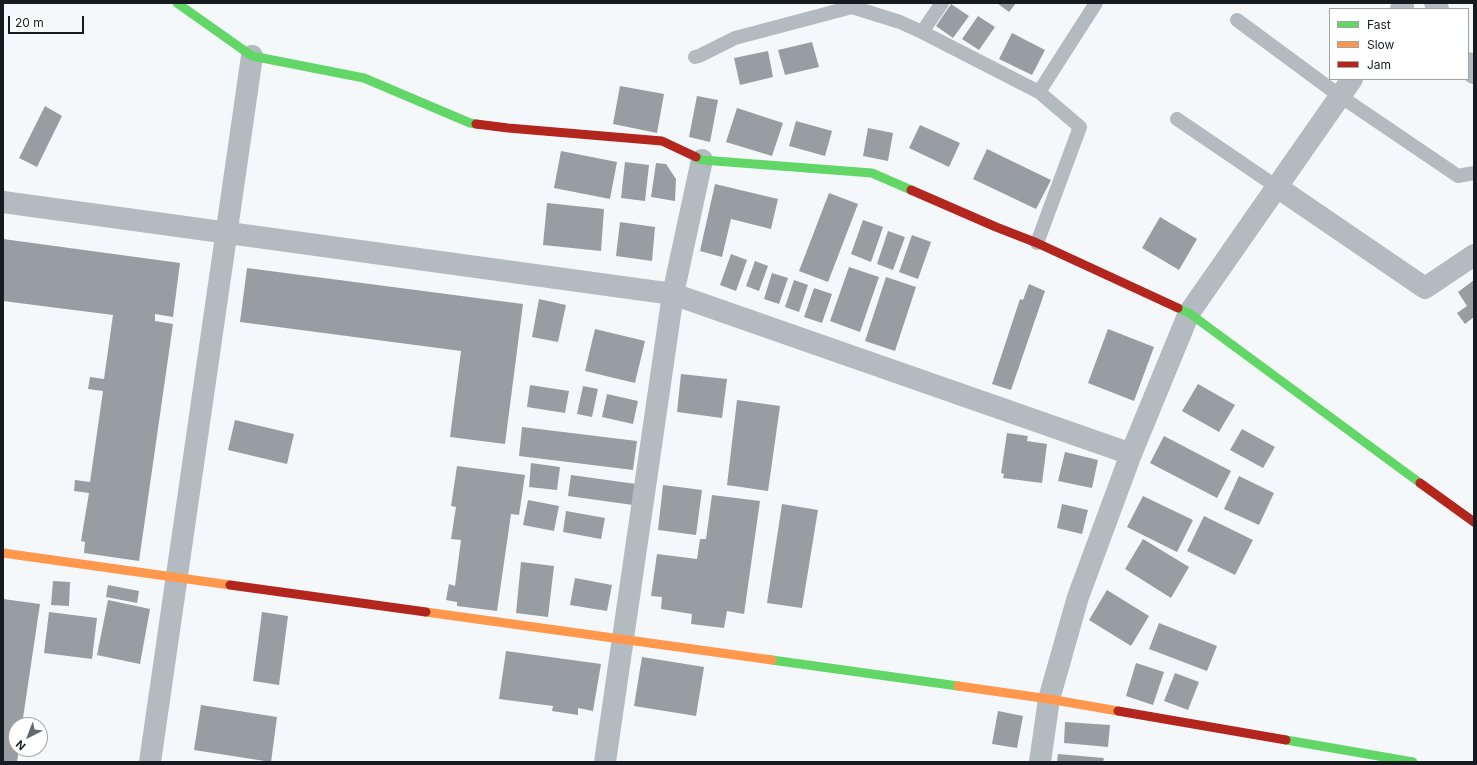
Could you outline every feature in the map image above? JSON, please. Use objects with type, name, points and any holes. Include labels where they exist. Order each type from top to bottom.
[{"type":"street","points":[[177,3],[252,56],[364,78],[470,123],[508,128],[662,141],[702,160],[872,173],[996,227],[1037,242],[1189,313],[1474,522]]},
{"type":"street","points":[[150,762],[252,56]]},
{"type":"street","points":[[1040,762],[1049,699],[1078,597],[1131,454],[1189,313],[1346,88]]},
{"type":"street","points":[[605,762],[673,294],[702,160]]},
{"type":"street","points":[[1277,187],[1424,288],[1474,255]]},
{"type":"street","points":[[3,202],[673,294],[1131,454]]},
{"type":"street","points":[[3,553],[1049,699],[1413,762]]},
{"type":"lane","points":[[922,32],[942,3]]},
{"type":"lane","points":[[1039,92],[1096,3]]},
{"type":"lane","points":[[695,57],[735,38],[852,7],[900,22],[1039,92],[1080,127],[1037,242]]},
{"type":"lane","points":[[1237,20],[1329,77]]},
{"type":"lane","points":[[1333,80],[1346,88],[1458,176],[1474,173]]},
{"type":"lane","points":[[1177,119],[1277,187]]},
{"type":"building","points":[[997,3],[1016,3],[1009,12]]},
{"type":"building","points":[[951,4],[969,16],[953,38],[936,26]]},
{"type":"building","points":[[978,16],[995,27],[979,50],[962,39]]},
{"type":"building","points":[[1012,33],[1045,50],[1032,75],[999,59]]},
{"type":"building","points":[[812,42],[819,67],[785,75],[778,50]]},
{"type":"building","points":[[768,51],[773,77],[740,85],[734,58]]},
{"type":"building","points":[[620,86],[664,94],[657,133],[613,124]]},
{"type":"building","points":[[697,96],[718,100],[710,142],[689,137]]},
{"type":"building","points":[[45,106],[62,116],[37,167],[19,158]]},
{"type":"building","points":[[737,108],[783,123],[772,156],[726,142]]},
{"type":"building","points":[[796,121],[832,131],[825,156],[789,146]]},
{"type":"building","points":[[920,125],[960,143],[949,167],[909,148]]},
{"type":"building","points":[[868,128],[893,133],[888,161],[863,156]]},
{"type":"building","points":[[987,149],[1051,180],[1036,209],[973,179]]},
{"type":"building","points":[[561,151],[617,162],[610,199],[554,188]]},
{"type":"building","points":[[625,162],[649,165],[645,201],[621,198]]},
{"type":"building","points":[[656,163],[666,164],[676,179],[675,201],[651,197]]},
{"type":"building","points":[[715,184],[778,199],[771,229],[731,219],[722,257],[700,251]]},
{"type":"building","points":[[829,193],[858,204],[828,282],[799,271]]},
{"type":"building","points":[[547,203],[604,209],[601,251],[543,245]]},
{"type":"building","points":[[1160,217],[1197,239],[1179,270],[1142,248]]},
{"type":"building","points":[[863,220],[883,227],[871,262],[851,254]]},
{"type":"building","points":[[620,222],[655,227],[652,261],[616,256]]},
{"type":"building","points":[[888,231],[905,237],[893,270],[877,264]]},
{"type":"building","points":[[912,235],[931,242],[918,279],[899,272]]},
{"type":"building","points":[[3,239],[180,263],[173,317],[155,314],[155,321],[173,324],[139,561],[84,553],[85,542],[81,541],[89,493],[74,491],[75,480],[90,482],[103,391],[88,389],[90,377],[104,379],[113,315],[3,301]]},
{"type":"building","points":[[731,254],[747,260],[736,291],[720,285]]},
{"type":"building","points":[[755,261],[768,266],[759,291],[746,286]]},
{"type":"building","points":[[849,267],[879,277],[860,332],[830,321]]},
{"type":"building","points":[[247,268],[523,304],[505,444],[450,437],[461,351],[240,322]]},
{"type":"building","points":[[772,273],[788,278],[779,304],[764,299]]},
{"type":"building","points":[[886,277],[916,287],[895,351],[865,341]]},
{"type":"building","points":[[794,280],[808,285],[799,312],[785,307]]},
{"type":"building","points":[[1474,280],[1474,317],[1465,324],[1457,313],[1467,306],[1458,292]]},
{"type":"building","points":[[1029,284],[1045,291],[1011,390],[992,384],[1020,299],[1023,300]]},
{"type":"building","points":[[814,288],[832,294],[822,323],[804,317]]},
{"type":"building","points":[[539,299],[566,305],[558,342],[532,337]]},
{"type":"building","points":[[595,329],[645,341],[635,383],[585,371]]},
{"type":"building","points":[[1108,329],[1154,347],[1134,401],[1088,383]]},
{"type":"building","points":[[681,374],[727,379],[722,418],[677,412]]},
{"type":"building","points":[[1198,384],[1235,405],[1219,432],[1182,411]]},
{"type":"building","points":[[530,385],[569,391],[565,413],[527,407]]},
{"type":"building","points":[[583,386],[598,389],[592,417],[577,414]]},
{"type":"building","points":[[607,394],[638,401],[633,424],[602,417]]},
{"type":"building","points":[[737,400],[780,406],[768,491],[727,485]]},
{"type":"building","points":[[235,420],[294,434],[287,464],[228,450]]},
{"type":"building","points":[[522,427],[637,441],[633,470],[519,456]]},
{"type":"building","points":[[1242,429],[1275,447],[1263,468],[1230,450]]},
{"type":"building","points":[[1007,433],[1028,436],[1027,441],[1047,444],[1042,483],[1003,478],[1004,474],[1001,473]]},
{"type":"building","points":[[1164,436],[1231,471],[1217,498],[1150,463]]},
{"type":"building","points":[[1065,452],[1098,460],[1092,488],[1058,481]]},
{"type":"building","points":[[531,463],[560,467],[557,490],[529,487]]},
{"type":"building","points":[[457,466],[525,475],[519,515],[511,514],[497,611],[457,606],[457,602],[446,600],[449,584],[455,586],[461,540],[451,539],[456,507],[451,506]]},
{"type":"building","points":[[571,475],[636,484],[633,505],[568,496]]},
{"type":"building","points":[[1239,476],[1274,493],[1259,525],[1224,509]]},
{"type":"building","points":[[663,485],[702,490],[696,535],[658,530]]},
{"type":"building","points":[[712,495],[760,501],[744,614],[727,611],[724,628],[691,624],[692,614],[661,609],[662,597],[651,596],[657,554],[697,559],[700,539],[706,539]]},
{"type":"building","points":[[1143,496],[1193,520],[1177,552],[1127,527]]},
{"type":"building","points":[[528,500],[559,506],[554,531],[523,525]]},
{"type":"building","points":[[782,504],[818,510],[802,608],[767,603]]},
{"type":"building","points":[[1062,504],[1088,510],[1082,534],[1057,528]]},
{"type":"building","points":[[566,511],[605,518],[601,539],[563,532]]},
{"type":"building","points":[[1204,516],[1253,540],[1235,575],[1187,551]]},
{"type":"building","points":[[1143,539],[1189,567],[1171,598],[1125,569]]},
{"type":"building","points":[[521,562],[554,566],[548,617],[516,613]]},
{"type":"building","points":[[575,578],[612,585],[607,611],[570,605]]},
{"type":"building","points":[[53,581],[70,582],[69,606],[51,605]]},
{"type":"building","points":[[108,585],[139,591],[137,603],[106,597]]},
{"type":"building","points":[[1107,590],[1149,616],[1131,646],[1089,620]]},
{"type":"building","points":[[3,599],[40,604],[23,717],[8,717],[8,757],[18,757],[17,762],[3,762]]},
{"type":"building","points":[[108,600],[150,609],[140,664],[97,655]]},
{"type":"building","points":[[49,612],[97,618],[92,659],[44,653]]},
{"type":"building","points":[[262,612],[288,616],[279,685],[253,681]]},
{"type":"building","points":[[1159,623],[1217,646],[1207,671],[1149,649]]},
{"type":"building","points":[[506,651],[601,664],[593,711],[578,708],[578,715],[552,711],[553,706],[499,699]]},
{"type":"building","points":[[642,657],[704,667],[696,716],[634,706]]},
{"type":"building","points":[[1136,663],[1164,672],[1153,705],[1126,696]]},
{"type":"building","points":[[1175,673],[1199,682],[1188,710],[1164,701]]},
{"type":"building","points":[[201,705],[277,717],[271,762],[194,750]]},
{"type":"building","points":[[998,711],[1023,716],[1017,748],[992,744]]},
{"type":"building","points":[[1065,722],[1110,725],[1108,747],[1064,743]]},
{"type":"building","points":[[1058,754],[1104,758],[1103,762],[1057,762]]},
{"type":"traffic: fast","points":[[177,3],[252,56],[364,78],[470,123],[476,124]]},
{"type":"traffic: fast","points":[[696,157],[702,160],[872,173],[911,190]]},
{"type":"traffic: fast","points":[[1178,308],[1189,313],[1420,483]]},
{"type":"traffic: fast","points":[[772,660],[958,686]]},
{"type":"traffic: fast","points":[[1286,740],[1413,762]]},
{"type":"traffic: slow","points":[[3,553],[230,585]]},
{"type":"traffic: slow","points":[[426,612],[772,660]]},
{"type":"traffic: slow","points":[[958,686],[1049,699],[1118,711]]},
{"type":"traffic: jam","points":[[476,124],[662,141],[696,157]]},
{"type":"traffic: jam","points":[[911,190],[1037,243],[1178,308]]},
{"type":"traffic: jam","points":[[1420,483],[1474,522]]},
{"type":"traffic: jam","points":[[230,585],[426,612]]},
{"type":"traffic: jam","points":[[1118,711],[1286,740]]}]
